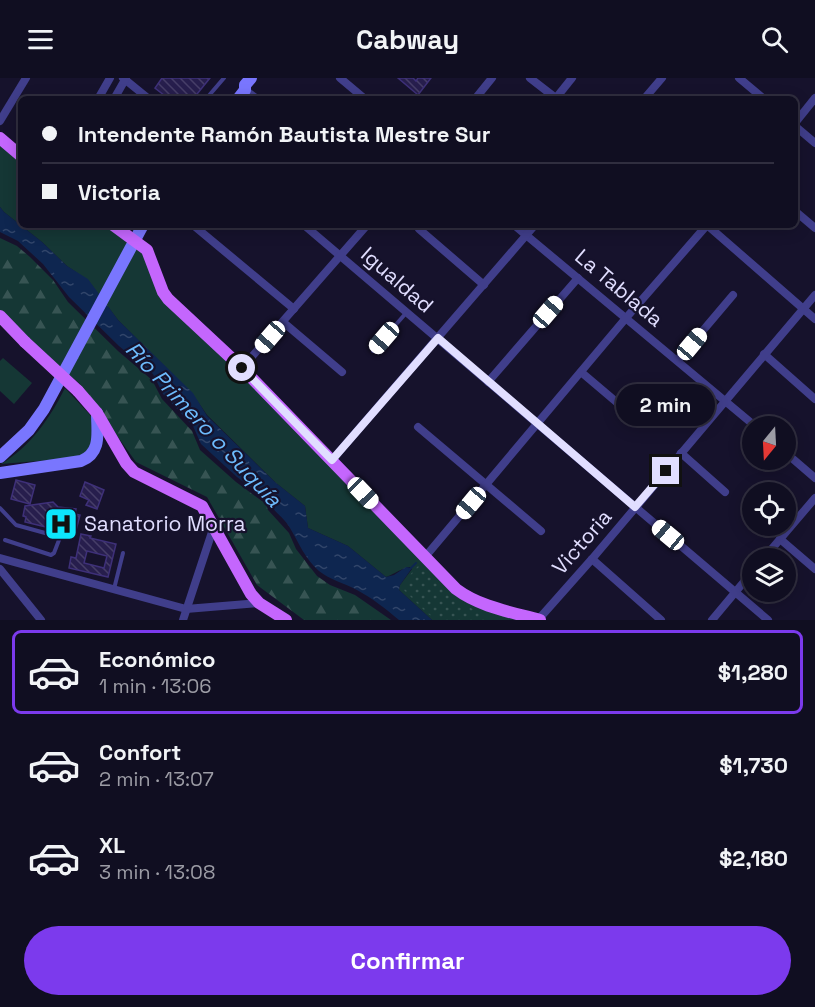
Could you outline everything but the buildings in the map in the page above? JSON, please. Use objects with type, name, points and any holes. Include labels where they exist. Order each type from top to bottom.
[{"type":"main road","points":[[242,94],[251,78]]},
{"type":"main road","points":[[242,94],[251,90],[261,78]]},
{"type":"main road","points":[[0,138],[18,153]]},
{"type":"main road","points":[[117,228],[143,246],[151,256],[163,292],[168,299],[242,368],[456,589],[468,598],[539,620]]},
{"type":"main road","points":[[0,457],[35,422],[69,365],[141,228]]},
{"type":"main road","points":[[0,316],[78,391],[97,413],[126,462],[135,472],[202,506],[251,594],[259,603],[285,620]]},
{"type":"main road","points":[[0,473],[88,458],[95,449],[97,441],[97,413]]},
{"type":"street","points":[[0,121],[26,78]]},
{"type":"street","points":[[100,96],[110,78]]},
{"type":"street","points":[[116,96],[125,78],[146,96]]},
{"type":"street","points":[[340,78],[361,96]]},
{"type":"street","points":[[477,96],[492,78]]},
{"type":"street","points":[[530,78],[552,96]]},
{"type":"street","points":[[558,96],[572,78]]},
{"type":"street","points":[[647,96],[662,78]]},
{"type":"street","points":[[739,78],[760,96]]},
{"type":"street","points":[[798,120],[815,98]]},
{"type":"street","points":[[798,127],[815,143]]},
{"type":"street","points":[[798,214],[815,228]]},
{"type":"street","points":[[197,228],[294,309]]},
{"type":"street","name":"Igualdad","points":[[308,228],[768,620]]},
{"type":"street","points":[[242,368],[364,228]]},
{"type":"street","name":"La Tablada","points":[[518,228],[743,416]]},
{"type":"street","points":[[332,460],[532,228]]},
{"type":"street","points":[[425,557],[704,228]]},
{"type":"street","points":[[710,228],[815,319]]},
{"type":"street","points":[[419,229],[484,285]]},
{"type":"street","points":[[488,382],[578,278]]},
{"type":"street","points":[[678,360],[733,295]]},
{"type":"street","name":"Victoria","points":[[539,620],[815,295]]},
{"type":"street","points":[[283,322],[342,372]]},
{"type":"street","points":[[764,354],[815,399]]},
{"type":"street","points":[[581,372],[640,422]]},
{"type":"street","points":[[418,427],[541,531]]},
{"type":"street","points":[[681,453],[725,492]]},
{"type":"street","points":[[796,462],[815,478]]},
{"type":"street","points":[[772,548],[815,498]]},
{"type":"street","points":[[183,620],[214,526]]},
{"type":"street","points":[[780,539],[815,569]]},
{"type":"street","points":[[0,558],[186,609],[259,603]]},
{"type":"street","points":[[592,559],[661,620]]},
{"type":"street","points":[[0,569],[41,620]]},
{"type":"street","points":[[712,620],[742,584]]},
{"type":"lane","points":[[209,96],[224,78]]},
{"type":"lane","points":[[373,351],[407,313]]},
{"type":"lane","points":[[0,508],[16,525],[56,536],[59,540],[51,555],[5,540]]},
{"type":"lane","points":[[114,589],[123,554]]},
{"type":"green space","points":[[0,138],[18,153],[18,223],[0,207]]},
{"type":"green space","points":[[24,228],[117,228],[143,246],[160,286],[456,589],[540,620],[432,620],[399,590],[412,569],[410,567],[386,577],[348,546],[308,528],[305,506],[276,483],[207,415],[192,393],[118,320],[88,280],[67,266]]},
{"type":"green space","points":[[0,238],[17,246],[30,257],[53,280],[68,302],[118,351],[152,380],[162,399],[192,431],[200,450],[236,482],[266,504],[268,510],[289,533],[296,549],[317,576],[330,585],[355,595],[391,620],[304,620],[257,585],[207,497],[136,462],[79,383],[22,335],[0,310]]},
{"type":"green space","points":[[3,358],[32,383],[14,404],[0,391],[0,361]]},
{"type":"green space","points":[[65,388],[92,417],[93,437],[87,451],[75,458],[1,464],[21,449],[38,431]]},
{"type":"green space","points":[[419,565],[456,600],[487,617],[485,620],[437,620],[427,613],[403,589],[409,576]]},
{"type":"water","name":"Río Primero o Suquía","points":[[0,207],[18,223],[18,228],[24,228],[67,266],[88,279],[118,320],[193,393],[207,416],[276,483],[305,506],[308,528],[348,546],[386,577],[406,567],[412,568],[399,590],[432,620],[399,620],[368,597],[319,571],[267,499],[237,477],[201,444],[193,426],[163,394],[153,374],[119,346],[69,297],[43,264],[18,241],[0,232]]},
{"type":"waterway","points":[[410,569],[416,563]]},
{"type":"place","name":"Sanatorio Morra","points":[[61,524]]},
{"type":"route","points":[[242,368],[332,460],[438,338],[635,507],[666,471]]}]
